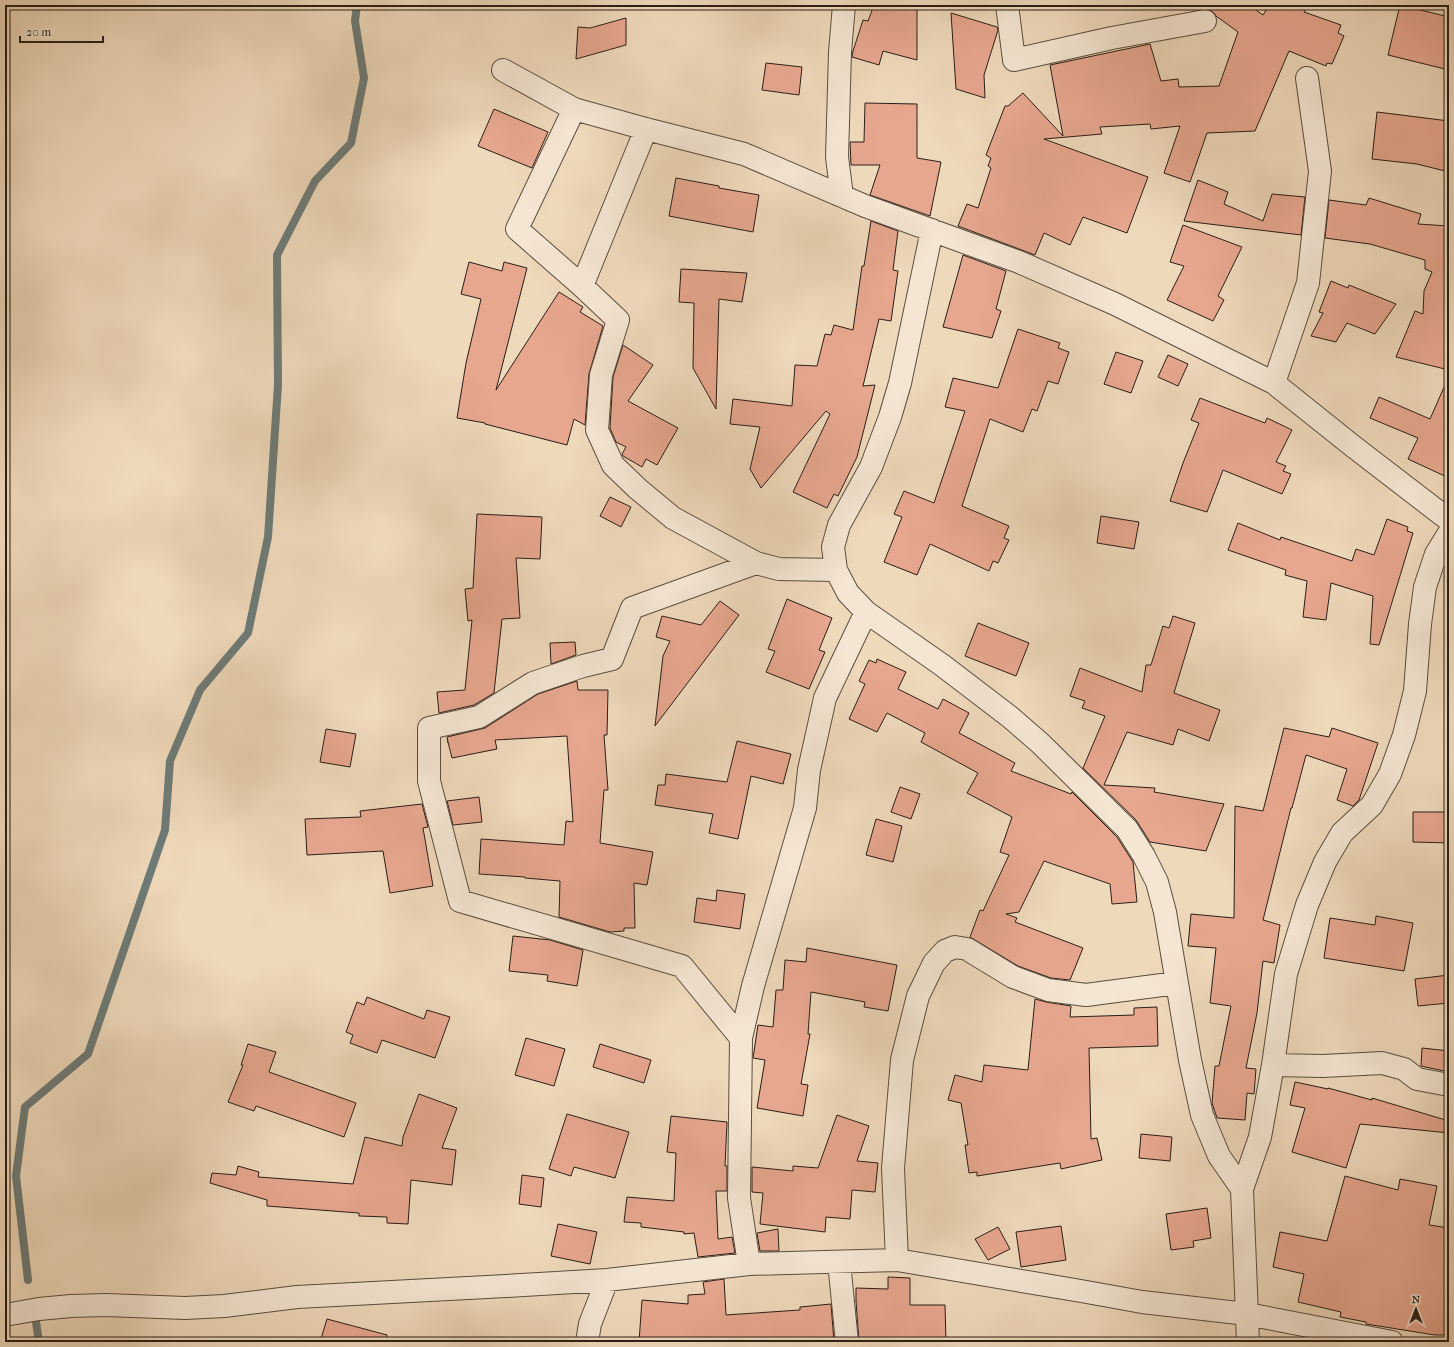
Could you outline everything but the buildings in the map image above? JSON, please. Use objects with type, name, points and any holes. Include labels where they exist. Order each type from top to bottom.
[{"type":"street","points":[[842,196],[837,157],[840,52],[844,5]]},
{"type":"street","points":[[1006,5],[1014,60],[1112,38],[1205,21]]},
{"type":"street","points":[[503,70],[574,109],[744,154],[865,206],[1019,262],[1115,304],[1274,383],[1449,520]]},
{"type":"street","points":[[1274,383],[1308,283],[1320,171],[1307,78]]},
{"type":"street","points":[[574,109],[517,229],[618,320],[601,375],[597,430],[613,465],[638,489],[673,518],[756,563],[779,569],[836,570]]},
{"type":"street","points":[[582,286],[646,129]]},
{"type":"street","points":[[932,230],[900,383],[890,417],[872,466],[839,525],[833,547],[836,570],[848,593],[866,612],[942,665],[1010,717],[1040,743],[1127,829],[1144,856],[1157,882],[1165,912],[1190,1060],[1202,1115],[1219,1156],[1242,1189]]},
{"type":"street","points":[[1248,1342],[1242,1189],[1260,1137],[1273,1065],[1286,974],[1307,905],[1325,862],[1342,833],[1372,805],[1390,774],[1404,735],[1415,691],[1420,624],[1425,587],[1436,554],[1449,533]]},
{"type":"street","points":[[742,1038],[682,966],[460,901],[429,781],[429,728],[479,717],[533,682],[583,666],[612,659],[632,608],[756,563]]},
{"type":"street","points":[[749,1264],[739,1198],[742,1111],[742,1038],[753,986],[805,808],[809,770],[825,698],[866,612]]},
{"type":"street","points":[[897,1260],[893,1168],[902,1060],[918,996],[934,963],[945,951],[956,946],[967,949],[1013,977],[1048,990],[1086,995],[1178,983]]},
{"type":"street","points":[[1273,1065],[1323,1066],[1382,1063],[1404,1069],[1417,1079],[1449,1085]]},
{"type":"street","points":[[5,1315],[39,1309],[71,1306],[106,1305],[185,1308],[224,1306],[297,1296],[607,1280],[749,1264],[897,1260],[1142,1302],[1247,1314],[1392,1342]]},
{"type":"street","points":[[839,1262],[847,1342]]},
{"type":"street","points":[[587,1342],[590,1324],[607,1280]]},
{"type":"waterway","points":[[28,1280],[16,1176],[25,1107],[88,1054],[165,830],[170,761],[200,690],[248,633],[268,537],[278,385],[277,255],[315,181],[351,143],[364,78],[355,21],[357,5]]},
{"type":"waterway","points":[[36,1322],[39,1342]]}]
